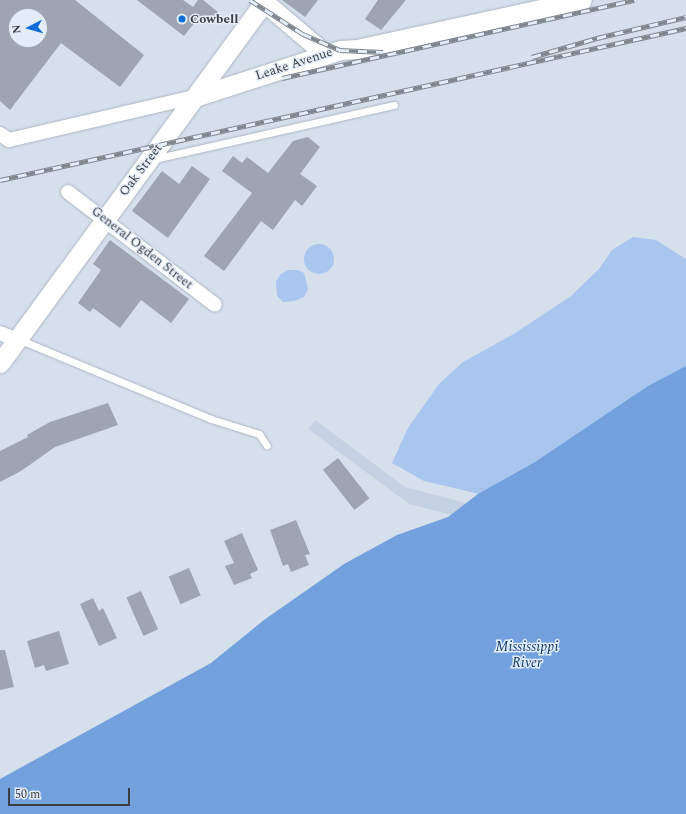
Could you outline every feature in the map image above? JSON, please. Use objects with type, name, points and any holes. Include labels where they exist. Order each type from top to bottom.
[{"type":"street","name":"Leake Avenue","points":[[4,137],[198,96],[325,54],[582,0]]},
{"type":"street","points":[[264,1],[325,54]]},
{"type":"street","name":"Oak Street","points":[[0,363],[8,336],[105,219],[148,160],[198,96],[264,1]]},
{"type":"street","name":"General Ogden Street","points":[[68,192],[216,305]]},
{"type":"lane","points":[[148,160],[394,105]]},
{"type":"lane","points":[[8,336],[211,419],[259,434],[267,446]]},
{"type":"shaded area","points":[[633,237],[656,240],[686,259],[686,397],[513,502],[424,481],[392,463],[408,428],[439,384],[463,362],[512,335],[571,296],[599,269],[612,250]]},
{"type":"shaded area","points":[[319,244],[330,248],[334,259],[330,270],[319,274],[308,270],[304,259],[308,248]]},
{"type":"shaded area","points":[[288,270],[298,270],[304,273],[308,289],[304,297],[294,301],[283,302],[277,296],[276,281],[281,274]]},
{"type":"shaded area","points":[[315,420],[405,487],[587,535],[591,551],[409,504],[308,429]]},
{"type":"water","name":"Mississippi River","points":[[686,366],[686,814],[0,814],[0,779],[211,663],[264,620],[344,564],[397,535],[448,517],[478,494],[535,462],[648,386]]},
{"type":"building","points":[[0,0],[75,0],[144,55],[120,87],[61,43],[10,110],[0,101]]},
{"type":"building","name":"Cowbell","points":[[137,0],[183,0],[193,7],[198,0],[203,0],[218,12],[209,25],[199,17],[184,36]]},
{"type":"building","points":[[282,0],[318,0],[305,17]]},
{"type":"building","points":[[378,0],[406,0],[381,30],[365,19]]},
{"type":"building","points":[[308,137],[320,147],[300,174],[317,186],[302,206],[295,200],[273,230],[261,221],[224,271],[204,256],[252,193],[222,171],[233,156],[242,163],[247,157],[268,173],[293,141]]},
{"type":"building","points":[[192,166],[210,179],[168,238],[132,211],[162,171],[179,184]]},
{"type":"building","points":[[110,240],[189,299],[171,323],[141,300],[120,328],[93,308],[90,312],[78,303],[101,270],[93,264]]},
{"type":"building","points":[[108,403],[118,425],[55,447],[21,471],[0,482],[0,451],[28,437],[27,435],[50,422]]},
{"type":"building","points":[[338,458],[369,498],[354,510],[323,470]]},
{"type":"building","points":[[296,520],[310,554],[305,555],[309,565],[291,572],[288,564],[283,566],[270,530]]},
{"type":"building","points":[[242,533],[258,570],[250,574],[252,578],[234,585],[225,566],[234,563],[224,541]]},
{"type":"building","points":[[189,568],[201,596],[180,604],[169,577]]},
{"type":"building","points":[[141,591],[158,629],[143,636],[126,598]]},
{"type":"building","points":[[93,598],[99,611],[103,608],[117,638],[99,646],[80,604]]},
{"type":"building","points":[[59,631],[69,664],[46,671],[44,665],[35,668],[27,641]]},
{"type":"building","points":[[0,650],[5,650],[14,687],[0,690]]},
{"type":"railway","points":[[250,0],[303,34],[340,50],[383,52]]},
{"type":"railway","points":[[282,78],[634,0]]},
{"type":"railway","points":[[532,57],[597,38],[686,17]]},
{"type":"railway","points":[[0,180],[686,28]]},
{"type":"place","name":"Cowbell","points":[[182,19]]}]
